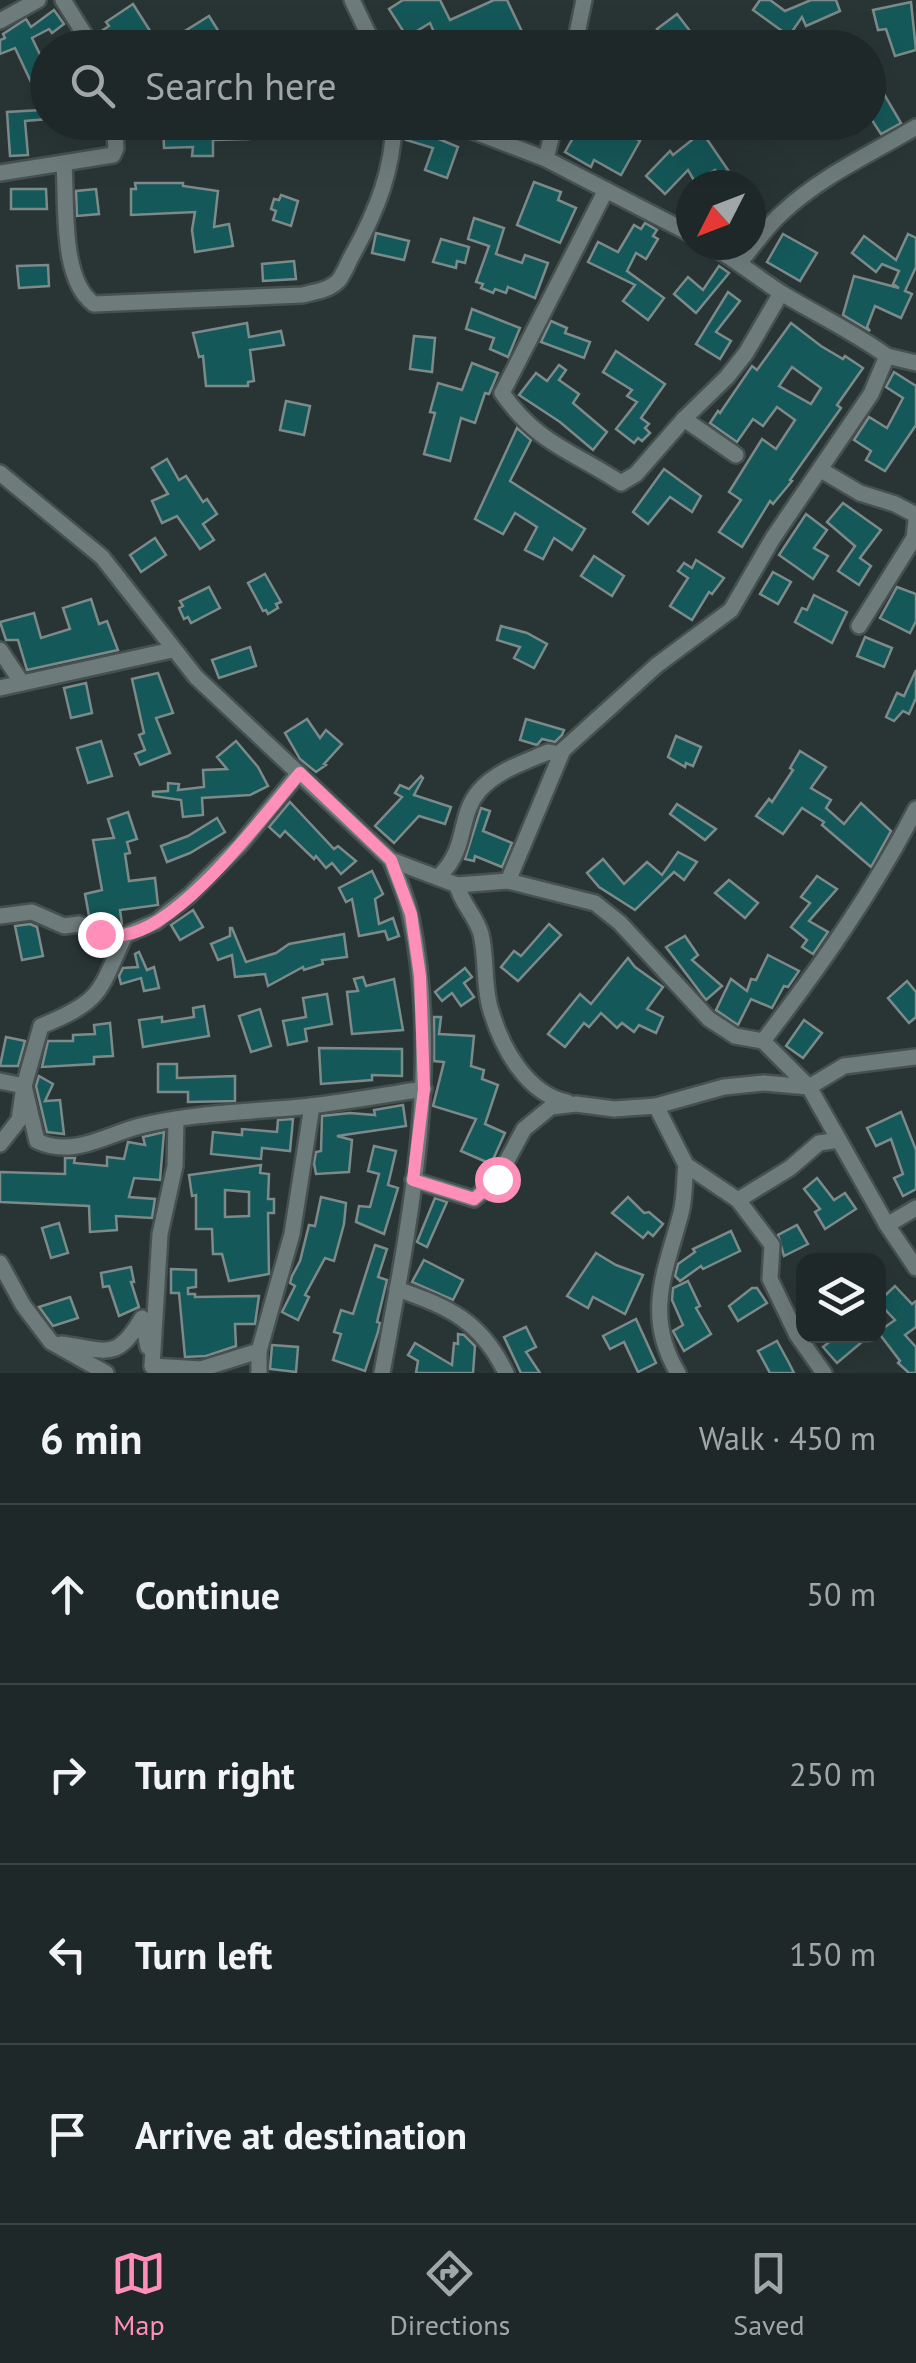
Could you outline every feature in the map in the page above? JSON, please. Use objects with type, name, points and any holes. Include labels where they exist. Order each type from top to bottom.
[{"type":"street","points":[[0,21],[38,0]]},
{"type":"street","points":[[63,0],[82,30]]},
{"type":"street","points":[[352,0],[366,30]]},
{"type":"street","points":[[578,30],[584,0]]},
{"type":"street","points":[[740,262],[779,215],[797,200],[843,168],[916,127]]},
{"type":"street","points":[[0,173],[113,156],[115,140]]},
{"type":"street","points":[[64,165],[71,272],[79,290],[94,304],[302,295],[322,291],[338,281],[383,193],[393,140]]},
{"type":"street","points":[[496,140],[546,159],[676,226]]},
{"type":"street","points":[[546,159],[551,140]]},
{"type":"street","points":[[606,190],[502,393],[522,422],[552,445],[587,461],[621,484],[636,474],[727,377],[746,353],[781,293]]},
{"type":"street","points":[[736,260],[781,293],[887,356],[916,364]]},
{"type":"street","points":[[439,876],[458,855],[471,804],[478,792],[507,771],[548,752],[559,754],[657,665],[730,610],[773,538],[871,394],[887,356]]},
{"type":"street","points":[[684,419],[736,455]]},
{"type":"street","points":[[821,470],[860,493],[895,504],[916,518],[914,538],[860,626]]},
{"type":"street","points":[[0,473],[102,557],[196,677],[391,860],[457,885],[508,881],[594,903],[620,923],[709,1020],[735,1036],[763,1041],[809,1087],[887,1225],[916,1268]]},
{"type":"street","points":[[0,650],[22,682]]},
{"type":"street","points":[[0,688],[172,650]]},
{"type":"street","points":[[508,881],[563,750]]},
{"type":"street","points":[[0,916],[32,912],[64,926],[79,924],[100,934],[124,935],[156,922],[190,895],[240,845],[300,773]]},
{"type":"street","points":[[763,1041],[818,970],[888,862],[916,809]]},
{"type":"street","points":[[382,1373],[424,1089],[420,976],[411,914],[391,860]]},
{"type":"street","points":[[457,885],[480,930],[490,1008],[518,1068],[538,1090],[557,1100],[614,1110],[656,1106],[724,1086],[764,1083],[809,1087],[844,1066],[916,1057]]},
{"type":"street","points":[[0,1144],[18,1120],[42,1026],[86,1006],[98,993],[124,935]]},
{"type":"street","points":[[0,1081],[24,1086]]},
{"type":"street","points":[[24,1086],[36,1141],[49,1147],[83,1146],[138,1126],[176,1119],[312,1106],[424,1089]]},
{"type":"street","points":[[413,1180],[474,1199],[497,1179],[524,1129],[550,1107],[576,1104]]},
{"type":"street","points":[[259,1373],[260,1351],[292,1234],[312,1106]]},
{"type":"street","points":[[656,1106],[686,1166],[738,1200],[772,1245],[770,1278],[796,1336],[824,1373]]},
{"type":"street","points":[[152,1366],[160,1234],[175,1166],[176,1119]]},
{"type":"street","points":[[738,1200],[790,1168],[819,1144],[838,1140]]},
{"type":"street","points":[[678,1373],[658,1310],[664,1261],[682,1209],[686,1166]]},
{"type":"street","points":[[887,1225],[916,1208]]},
{"type":"street","points":[[0,1262],[23,1305],[51,1342],[106,1373]]},
{"type":"street","points":[[397,1290],[445,1306],[475,1328],[506,1373]]},
{"type":"street","points":[[51,1342],[112,1350],[127,1344],[142,1318],[152,1366]]},
{"type":"street","points":[[152,1366],[200,1369],[260,1351]]},
{"type":"building","points":[[403,0],[440,0],[450,20],[494,0],[507,0],[521,30],[433,30],[430,23],[418,30],[402,30],[389,9]]},
{"type":"building","points":[[760,0],[770,0],[785,11],[811,0],[836,0],[840,11],[806,26],[802,17],[793,30],[781,30],[753,10]]},
{"type":"building","points":[[911,2],[916,50],[895,56],[886,29],[878,30],[873,10]]},
{"type":"building","points":[[133,4],[149,30],[103,30],[109,26],[106,22]]},
{"type":"building","points":[[54,10],[64,24],[56,30],[30,30],[30,80],[15,48],[0,54],[0,40],[26,19],[31,27]]},
{"type":"building","points":[[677,14],[689,30],[658,30]]},
{"type":"building","points":[[209,16],[218,30],[187,30]]},
{"type":"building","points":[[886,98],[901,123],[886,131]]},
{"type":"building","points":[[30,111],[30,121],[25,121],[28,155],[10,156],[7,112]]},
{"type":"building","points":[[164,140],[213,140],[213,156],[192,156],[193,147],[164,148]]},
{"type":"building","points":[[406,140],[441,140],[458,147],[447,178],[425,170],[433,148]]},
{"type":"building","points":[[572,140],[640,141],[621,175],[594,160],[591,167],[565,152]]},
{"type":"building","points":[[692,140],[707,140],[728,170],[676,170],[676,183],[665,194],[646,176],[670,151],[673,155]]},
{"type":"building","points":[[534,182],[561,192],[558,200],[576,208],[560,243],[517,225]]},
{"type":"building","points":[[135,183],[183,183],[218,191],[214,227],[229,224],[233,246],[195,252],[195,212],[131,215],[131,189],[136,189]]},
{"type":"building","points":[[11,189],[46,189],[47,209],[11,209]]},
{"type":"building","points":[[96,189],[99,214],[77,216],[76,191]]},
{"type":"building","points":[[281,195],[298,201],[291,226],[273,220],[274,199],[279,200]]},
{"type":"building","points":[[474,218],[504,228],[496,254],[522,263],[525,255],[548,263],[535,298],[508,287],[506,293],[495,289],[493,293],[476,282],[489,246],[468,239]]},
{"type":"building","points":[[645,223],[657,230],[653,236],[658,239],[646,259],[636,253],[627,271],[664,298],[648,320],[623,301],[635,285],[588,262],[598,242],[618,252],[634,225],[641,229]]},
{"type":"building","points":[[376,233],[409,241],[404,260],[372,253]]},
{"type":"building","points":[[783,234],[817,253],[800,281],[767,262]]},
{"type":"building","points":[[908,234],[916,238],[916,267],[905,291],[912,294],[901,318],[875,306],[867,327],[870,331],[843,315],[854,276],[899,288],[893,284],[899,271],[882,264],[876,272],[852,253],[864,236],[896,260]]},
{"type":"building","points":[[441,239],[469,247],[465,263],[457,261],[456,268],[433,262]]},
{"type":"building","points":[[294,261],[296,279],[263,281],[262,264]]},
{"type":"building","points":[[48,265],[49,286],[19,288],[17,266]]},
{"type":"building","points":[[719,266],[729,273],[696,313],[674,294],[688,277],[703,290]]},
{"type":"building","points":[[728,292],[740,301],[716,332],[731,341],[720,359],[696,344]]},
{"type":"building","points":[[472,309],[520,328],[508,357],[490,349],[494,338],[466,329]]},
{"type":"building","points":[[551,321],[567,328],[565,333],[590,342],[584,358],[541,342]]},
{"type":"building","points":[[247,323],[249,337],[281,331],[284,345],[250,350],[254,381],[248,382],[248,386],[206,386],[203,356],[199,357],[193,333]]},
{"type":"building","points":[[791,323],[821,346],[863,368],[792,481],[773,504],[770,501],[742,547],[719,532],[741,500],[729,492],[762,439],[776,449],[795,420],[777,407],[763,426],[753,419],[737,442],[710,423],[752,366],[757,370]],"holes":[[[792,367],[821,388],[811,404],[779,386]]]},
{"type":"building","points":[[414,336],[435,338],[432,372],[410,369]]},
{"type":"building","points":[[616,351],[665,384],[641,418],[649,424],[645,428],[650,433],[634,443],[616,429],[637,402],[627,396],[632,390],[603,372]]},
{"type":"building","points":[[472,363],[498,373],[489,394],[485,393],[475,423],[461,418],[450,461],[424,454],[438,383],[462,390]]},
{"type":"building","points":[[559,365],[566,370],[559,380],[579,394],[573,403],[607,432],[593,450],[519,395],[536,373],[547,381]]},
{"type":"building","points":[[894,372],[916,386],[916,425],[885,471],[866,460],[871,451],[854,440],[869,417],[887,428],[903,398],[886,387]]},
{"type":"building","points":[[286,401],[310,406],[304,435],[280,430]]},
{"type":"building","points":[[517,428],[531,440],[510,481],[585,529],[572,550],[554,538],[543,559],[525,550],[537,527],[515,513],[503,534],[475,519]]},
{"type":"building","points":[[167,459],[179,480],[186,476],[203,502],[207,499],[217,514],[203,524],[214,540],[200,549],[177,516],[162,523],[152,501],[168,494],[152,468]]},
{"type":"building","points":[[664,469],[701,496],[692,512],[670,497],[648,524],[633,512]]},
{"type":"building","points":[[843,503],[881,530],[860,558],[871,566],[859,585],[838,571],[855,546],[827,522]]},
{"type":"building","points":[[806,514],[827,530],[814,548],[828,556],[813,579],[779,555]]},
{"type":"building","points":[[155,538],[166,555],[141,572],[130,555]]},
{"type":"building","points":[[594,556],[624,576],[612,596],[581,576]]},
{"type":"building","points":[[696,560],[724,578],[712,594],[709,592],[692,620],[670,606],[688,578],[678,571],[684,563],[692,568]]},
{"type":"building","points":[[773,572],[791,582],[778,604],[760,594]]},
{"type":"building","points":[[265,574],[281,602],[268,614],[248,583]]},
{"type":"building","points":[[209,587],[220,608],[191,623],[188,617],[184,619],[180,601]]},
{"type":"building","points":[[897,587],[916,594],[916,621],[910,633],[880,618]]},
{"type":"building","points":[[814,595],[847,612],[832,643],[795,622]]},
{"type":"building","points":[[91,599],[99,624],[107,621],[118,650],[27,670],[18,640],[6,640],[0,622],[34,613],[41,638],[70,629],[63,608]]},
{"type":"building","points":[[501,626],[547,644],[534,668],[514,658],[520,647],[497,640]]},
{"type":"building","points":[[865,637],[892,648],[884,667],[857,656]]},
{"type":"building","points":[[250,647],[256,666],[219,678],[212,660]]},
{"type":"building","points":[[916,670],[916,698],[909,714],[903,711],[894,721],[886,717],[897,693],[904,696]]},
{"type":"building","points":[[158,673],[173,713],[156,718],[170,753],[140,765],[135,754],[145,750],[139,735],[144,733],[132,679]]},
{"type":"building","points":[[86,683],[92,713],[71,718],[64,688]]},
{"type":"building","points":[[307,719],[320,738],[326,730],[342,744],[316,772],[300,759],[285,733]]},
{"type":"building","points":[[526,719],[564,730],[555,742],[542,739],[537,745],[520,740]]},
{"type":"building","points":[[676,736],[701,747],[693,766],[686,763],[685,767],[668,757]]},
{"type":"building","points":[[101,741],[112,776],[88,783],[77,748]]},
{"type":"building","points":[[236,741],[268,786],[250,795],[202,798],[203,815],[183,817],[181,800],[153,796],[153,792],[168,791],[168,783],[179,784],[178,790],[204,787],[203,770],[227,769],[217,757]]},
{"type":"building","points":[[800,751],[826,767],[811,788],[831,800],[826,808],[844,824],[861,803],[891,831],[871,867],[822,825],[824,822],[802,808],[783,834],[756,816],[769,799],[772,802],[793,770],[790,768]]},
{"type":"building","points":[[421,776],[414,795],[451,807],[445,824],[419,816],[394,843],[375,826],[402,797],[395,793],[400,785],[409,789]]},
{"type":"building","points":[[290,802],[334,849],[338,846],[356,861],[341,874],[332,863],[326,868],[316,856],[314,859],[285,831],[280,837],[269,827]]},
{"type":"building","points":[[677,804],[716,829],[705,840],[670,814]]},
{"type":"building","points":[[481,808],[490,811],[483,831],[512,843],[502,867],[475,856],[474,861],[465,859]]},
{"type":"building","points":[[128,812],[137,839],[127,842],[129,881],[155,878],[158,905],[120,910],[122,924],[103,923],[89,916],[85,894],[102,890],[93,840],[114,838],[108,819]]},
{"type":"building","points":[[217,818],[225,832],[167,862],[161,846],[188,836]]},
{"type":"building","points":[[678,852],[697,862],[684,880],[674,872],[635,910],[599,887],[587,873],[603,859],[624,884],[647,862],[662,875]]},
{"type":"building","points":[[372,871],[383,894],[375,899],[379,924],[393,918],[399,936],[388,940],[385,931],[359,936],[352,899],[346,902],[339,888]]},
{"type":"building","points":[[817,876],[837,889],[809,921],[828,932],[813,954],[802,947],[807,940],[791,927],[810,903],[801,897]]},
{"type":"building","points":[[729,880],[758,903],[745,918],[715,893]]},
{"type":"building","points":[[193,910],[203,927],[180,940],[171,925]]},
{"type":"building","points":[[549,924],[561,935],[518,981],[501,967],[514,951],[521,956]]},
{"type":"building","points":[[15,926],[37,927],[43,956],[22,960]]},
{"type":"building","points":[[230,928],[246,962],[276,953],[289,944],[344,934],[347,957],[322,960],[323,964],[304,970],[303,967],[268,986],[265,974],[235,977],[232,955],[218,960],[211,944],[230,936]]},
{"type":"building","points":[[685,936],[698,955],[692,960],[722,986],[706,1000],[666,947]]},
{"type":"building","points":[[139,952],[147,970],[154,967],[159,988],[144,991],[141,978],[121,984],[123,968],[138,967],[135,954]]},
{"type":"building","points":[[768,955],[799,971],[788,987],[784,986],[772,1008],[751,999],[738,1025],[716,1010],[731,979],[747,991]]},
{"type":"building","points":[[628,958],[663,987],[647,1009],[663,1017],[656,1033],[639,1025],[634,1032],[622,1023],[617,1028],[601,1013],[589,1027],[584,1023],[565,1047],[548,1034],[580,994],[591,1004]]},
{"type":"building","points":[[465,968],[472,977],[464,983],[474,997],[461,1006],[452,993],[442,1001],[435,992]]},
{"type":"building","points":[[363,977],[366,986],[394,979],[403,1030],[352,1034],[347,992],[358,991],[354,979]]},
{"type":"building","points":[[907,981],[916,992],[916,1017],[909,1023],[888,998]]},
{"type":"building","points":[[327,994],[332,1024],[305,1029],[307,1041],[288,1045],[283,1021],[306,1017],[303,998]]},
{"type":"building","points":[[204,1006],[209,1036],[143,1047],[139,1020],[162,1017],[162,1022],[194,1017],[193,1008]]},
{"type":"building","points":[[260,1009],[271,1046],[251,1052],[239,1016]]},
{"type":"building","points":[[434,1017],[441,1017],[439,1034],[474,1036],[471,1066],[484,1070],[482,1079],[498,1085],[485,1124],[505,1133],[491,1164],[461,1151],[476,1119],[433,1106],[444,1062],[434,1061]]},
{"type":"building","points":[[804,1020],[822,1033],[803,1058],[786,1046]]},
{"type":"building","points":[[110,1023],[113,1056],[94,1057],[94,1064],[42,1067],[48,1041],[73,1041],[73,1035],[95,1034],[94,1025]]},
{"type":"building","points":[[6,1037],[25,1041],[18,1066],[0,1066]]},
{"type":"building","points":[[319,1048],[402,1049],[402,1076],[372,1075],[372,1080],[321,1084]]},
{"type":"building","points":[[158,1064],[177,1064],[177,1078],[235,1076],[235,1101],[188,1102],[188,1092],[158,1092]]},
{"type":"building","points":[[39,1076],[53,1084],[45,1101],[60,1100],[64,1134],[47,1132],[36,1086]]},
{"type":"building","points":[[403,1105],[406,1126],[337,1136],[352,1140],[349,1172],[316,1174],[314,1163],[316,1152],[321,1151],[322,1116],[375,1115],[374,1110]]},
{"type":"building","points":[[901,1112],[916,1150],[916,1189],[903,1196],[894,1178],[903,1174],[891,1139],[876,1146],[867,1128]]},
{"type":"building","points":[[293,1119],[290,1151],[262,1148],[261,1159],[211,1154],[213,1132],[277,1132],[278,1120]]},
{"type":"building","points":[[164,1132],[160,1180],[134,1178],[129,1197],[155,1199],[152,1218],[116,1216],[117,1230],[90,1232],[89,1206],[0,1202],[0,1172],[65,1174],[65,1158],[75,1158],[74,1163],[107,1166],[107,1157],[124,1159],[128,1142],[145,1145],[143,1137]]},
{"type":"building","points":[[374,1146],[396,1151],[388,1185],[398,1188],[384,1234],[356,1222],[359,1206],[370,1207],[379,1174],[368,1171]]},
{"type":"building","points":[[261,1165],[260,1173],[269,1174],[268,1199],[274,1199],[274,1213],[268,1213],[269,1274],[229,1281],[222,1254],[213,1254],[212,1229],[196,1229],[196,1195],[192,1196],[189,1175]],"holes":[[[225,1190],[249,1192],[249,1216],[225,1217]]]},
{"type":"building","points":[[817,1178],[834,1200],[845,1193],[856,1209],[825,1229],[815,1212],[820,1209],[804,1189]]},
{"type":"building","points":[[321,1197],[346,1203],[344,1224],[334,1261],[325,1258],[305,1295],[309,1297],[298,1320],[282,1312],[295,1286],[290,1283],[292,1276],[309,1225],[315,1226]]},
{"type":"building","points":[[628,1197],[663,1224],[653,1236],[648,1232],[643,1238],[612,1213]]},
{"type":"building","points":[[435,1198],[447,1202],[427,1247],[417,1242]]},
{"type":"building","points":[[59,1223],[68,1253],[51,1258],[42,1228]]},
{"type":"building","points":[[797,1225],[808,1244],[784,1256],[778,1235]]},
{"type":"building","points":[[731,1231],[740,1251],[703,1269],[701,1266],[680,1281],[675,1276],[678,1264],[695,1252],[693,1249]]},
{"type":"building","points":[[375,1245],[387,1249],[378,1277],[387,1280],[378,1332],[365,1371],[333,1360],[341,1334],[334,1332],[341,1310],[353,1314]]},
{"type":"building","points":[[596,1253],[643,1275],[625,1314],[593,1297],[588,1308],[567,1296]]},
{"type":"building","points":[[424,1260],[463,1280],[453,1300],[412,1282]]},
{"type":"building","points":[[131,1267],[139,1307],[119,1316],[109,1286],[103,1287],[101,1273]]},
{"type":"building","points":[[171,1269],[196,1270],[196,1287],[188,1288],[188,1294],[195,1297],[259,1296],[255,1324],[235,1324],[236,1346],[206,1356],[185,1357],[179,1293],[171,1293]]},
{"type":"building","points":[[688,1281],[700,1306],[696,1308],[711,1334],[684,1351],[673,1331],[683,1325],[672,1300],[673,1288]]},
{"type":"building","points":[[895,1286],[912,1304],[916,1301],[916,1327],[905,1335],[916,1347],[916,1373],[909,1373],[898,1363],[886,1343],[886,1326],[895,1320],[886,1310],[886,1294]]},
{"type":"building","points":[[757,1288],[767,1303],[738,1321],[729,1306]]},
{"type":"building","points":[[70,1297],[78,1318],[53,1326],[39,1307]]},
{"type":"building","points":[[636,1319],[656,1363],[638,1372],[624,1342],[610,1349],[603,1336]]},
{"type":"building","points":[[526,1327],[536,1347],[526,1352],[540,1373],[521,1373],[504,1337]]},
{"type":"building","points":[[458,1334],[475,1346],[473,1373],[416,1373],[418,1361],[408,1355],[415,1343],[452,1365]]},
{"type":"building","points":[[777,1341],[794,1373],[770,1373],[758,1351]]},
{"type":"building","points":[[828,1343],[861,1343],[837,1363],[823,1347]]},
{"type":"building","points":[[272,1345],[298,1347],[296,1372],[270,1369]]},
{"type":"route","points":[[100,934],[124,935],[156,922],[190,895],[240,845],[300,773],[391,860],[411,914],[420,976],[424,1089],[413,1180],[474,1199],[497,1179]]}]
